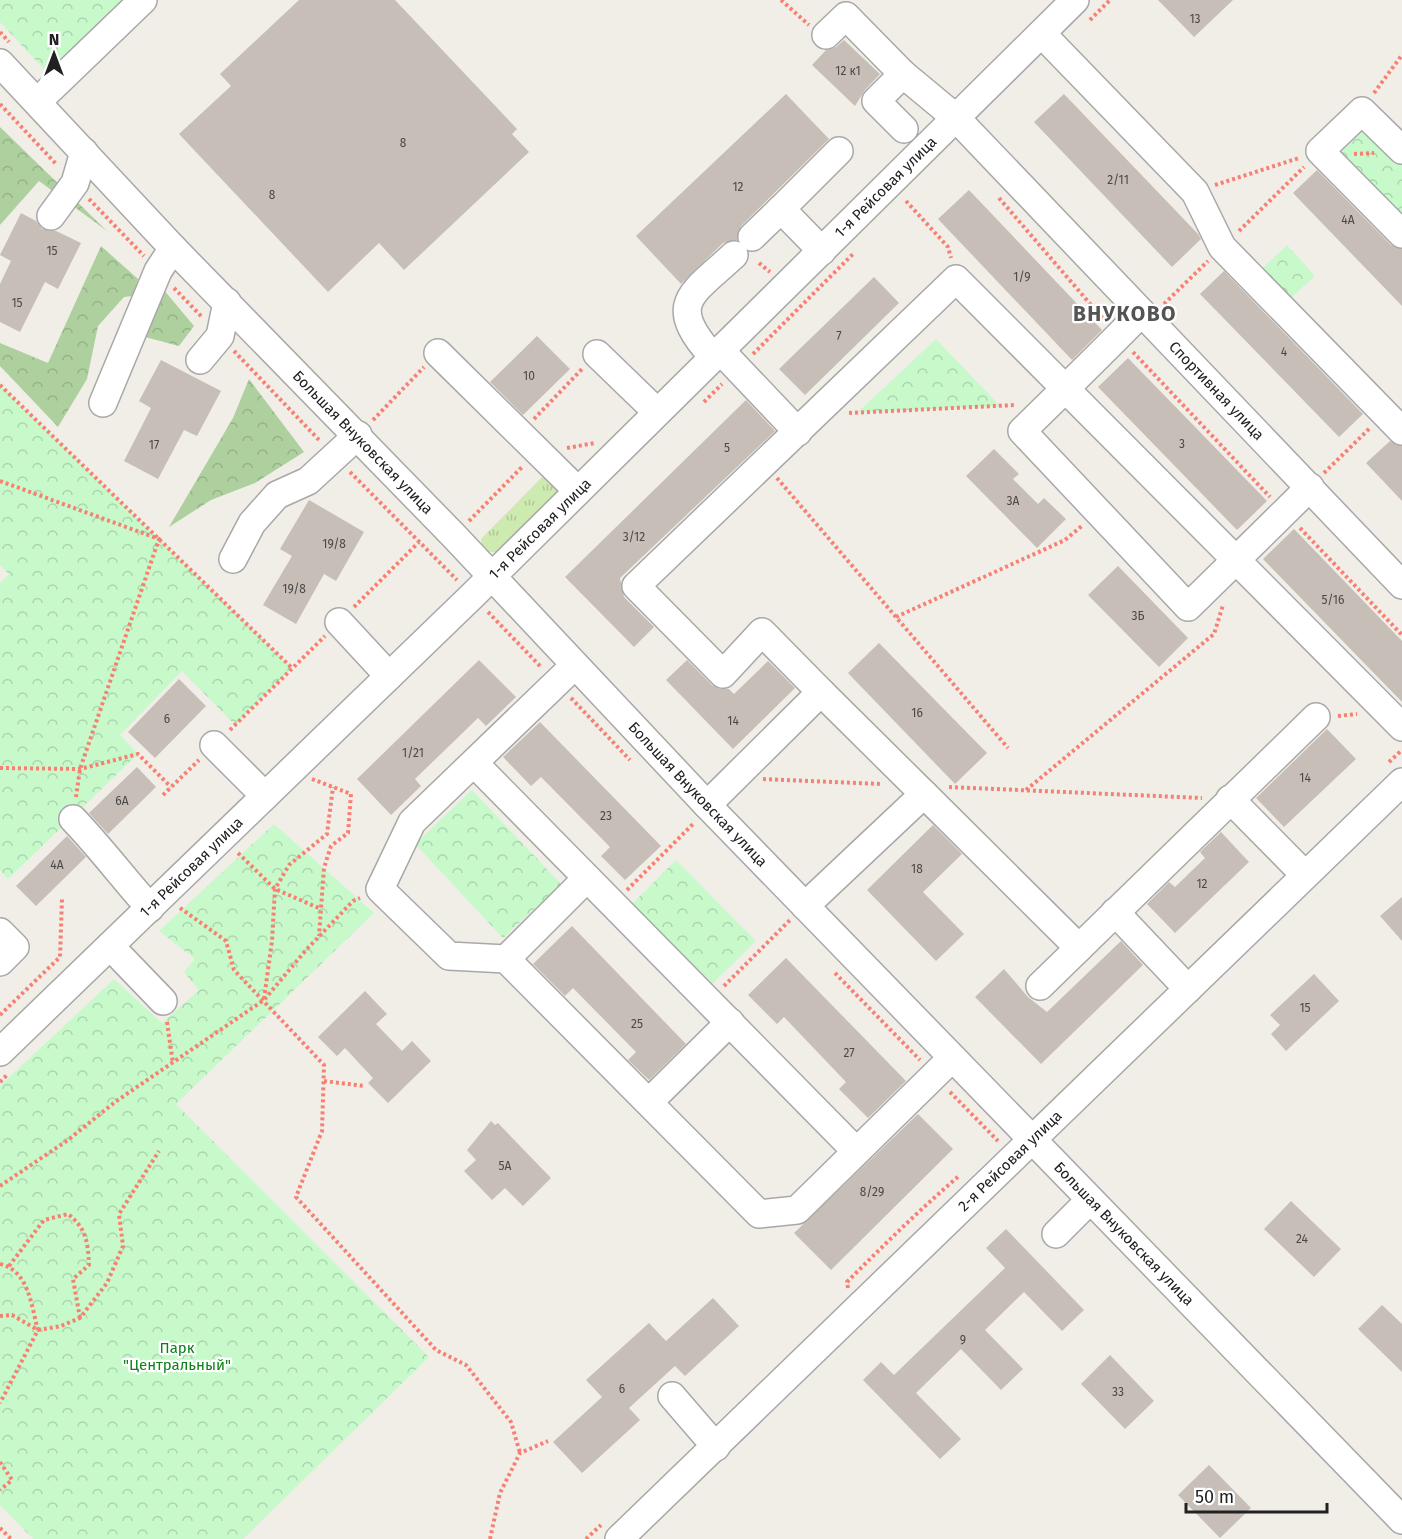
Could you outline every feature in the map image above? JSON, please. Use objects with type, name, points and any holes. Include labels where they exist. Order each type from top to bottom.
[{"type":"street","points":[[37,102],[143,0]]},
{"type":"street","name":"1-я Рейсовая улица","points":[[0,1052],[389,676],[1075,0]]},
{"type":"street","name":"Спортивная улица","points":[[826,35],[846,16],[903,74],[956,118],[1402,585]]},
{"type":"street","points":[[1042,34],[1195,192],[1222,248],[1393,422]]},
{"type":"street","points":[[903,74],[876,101],[904,129]]},
{"type":"street","name":"Большая Внуковская улица","points":[[6,80],[37,102],[173,248],[358,435],[707,805],[1402,1520]]},
{"type":"street","points":[[1391,152],[1362,111],[1322,154],[1402,234]]},
{"type":"street","points":[[807,423],[696,338],[688,324],[686,306],[694,292],[748,252],[781,209],[839,151]]},
{"type":"street","points":[[51,216],[75,183],[84,152]]},
{"type":"street","points":[[781,209],[822,251]]},
{"type":"street","points":[[103,403],[158,271],[173,248]]},
{"type":"street","points":[[1079,948],[762,632],[723,674],[636,586],[956,279],[1058,396],[1236,561],[1395,719]]},
{"type":"street","points":[[200,360],[220,336],[227,302]]},
{"type":"street","points":[[1141,313],[1022,431],[1188,607],[1310,487]]},
{"type":"street","points":[[438,353],[578,491]]},
{"type":"street","points":[[597,354],[657,412]]},
{"type":"street","points":[[233,559],[252,523],[277,495],[308,481],[358,435]]},
{"type":"street","points":[[339,622],[389,676]]},
{"type":"street","points":[[574,666],[412,822],[380,889],[449,956],[506,959],[759,1214],[797,1210],[855,1150],[952,1058]]},
{"type":"street","points":[[707,805],[821,692]]},
{"type":"street","points":[[1040,986],[1316,717]]},
{"type":"street","points":[[214,745],[265,796]]},
{"type":"street","points":[[474,763],[855,1150]]},
{"type":"street","name":"2-я Рейсовая улица","points":[[620,1539],[1402,782]]},
{"type":"street","points":[[805,906],[920,790]]},
{"type":"street","points":[[1230,799],[1305,875]]},
{"type":"street","points":[[73,819],[105,852],[116,871],[156,900]]},
{"type":"street","points":[[506,959],[587,878]]},
{"type":"street","points":[[1115,912],[1188,989]]},
{"type":"street","points":[[0,932],[15,947],[0,962]]},
{"type":"street","points":[[110,946],[163,1001]]},
{"type":"street","points":[[649,1102],[730,1022]]},
{"type":"street","points":[[1056,1234],[1090,1200]]},
{"type":"street","points":[[672,1396],[716,1447]]},
{"type":"path","points":[[1362,111],[1402,55]]},
{"type":"path","points":[[1195,192],[1322,154],[1391,152]]},
{"type":"path","points":[[996,195],[1118,336],[1402,635]]},
{"type":"path","points":[[906,201],[948,247],[956,279]]},
{"type":"path","points":[[748,252],[771,273],[763,281]]},
{"type":"path","points":[[358,435],[438,353]]},
{"type":"path","points":[[454,536],[597,354]]},
{"type":"path","points":[[0,385],[292,668]]},
{"type":"path","points":[[807,423],[1058,396]]},
{"type":"path","points":[[1310,487],[1393,422]]},
{"type":"path","points":[[528,443],[594,444],[602,436]]},
{"type":"path","points":[[765,464],[1008,748]]},
{"type":"path","points":[[0,481],[159,539]]},
{"type":"path","points":[[896,617],[1065,540],[1099,513]]},
{"type":"path","points":[[73,819],[80,769],[159,539]]},
{"type":"path","points":[[163,795],[419,543]]},
{"type":"path","points":[[1025,790],[1214,634],[1223,603]]},
{"type":"path","points":[[1316,717],[1395,719]]},
{"type":"path","points":[[0,768],[80,769],[138,754],[171,787]]},
{"type":"path","points":[[310,778],[351,794],[348,832],[331,846],[324,868],[319,937]]},
{"type":"path","points":[[735,778],[920,790],[1025,790],[1230,799]]},
{"type":"path","points":[[264,1000],[272,941],[275,889],[289,865],[327,834],[333,787]]},
{"type":"path","points":[[629,888],[692,824],[707,805]]},
{"type":"path","points":[[235,850],[275,889],[321,909]]},
{"type":"path","points":[[0,1186],[264,1000],[353,901],[380,889]]},
{"type":"path","points":[[0,1015],[60,957],[62,899]]},
{"type":"path","points":[[156,900],[226,941],[234,970],[324,1065],[322,1131],[296,1197],[436,1350],[466,1365],[511,1422],[520,1453]]},
{"type":"path","points":[[710,1001],[805,906]]},
{"type":"path","points":[[163,1001],[173,1063]]},
{"type":"path","points":[[324,1081],[364,1086]]},
{"type":"path","points":[[0,1316],[12,1315],[38,1330],[61,1326],[80,1318],[107,1284],[123,1246],[119,1214],[159,1151]]},
{"type":"path","points":[[9,1266],[44,1220],[68,1214],[81,1225],[88,1241],[89,1264],[73,1279],[80,1318]]},
{"type":"path","points":[[0,1264],[9,1266],[21,1275],[38,1330],[0,1403]]},
{"type":"path","points":[[490,1539],[500,1493],[520,1453],[549,1441]]},
{"type":"path","points":[[0,1462],[12,1480],[0,1490]]},
{"type":"path","points":[[0,1528],[11,1539]]},
{"type":"green space","points":[[0,0],[134,0],[53,79],[0,22]]},
{"type":"green space","points":[[1362,111],[1402,150],[1402,234],[1324,156]]},
{"type":"green space","points":[[0,127],[107,231],[39,181],[0,225]]},
{"type":"green space","points":[[1287,245],[1315,276],[1282,306],[1252,278]]},
{"type":"green space","points":[[101,246],[138,279],[133,296],[124,297],[98,326],[87,379],[58,427],[0,366],[0,343],[48,363]]},
{"type":"green space","points":[[163,289],[194,326],[179,346],[145,337]]},
{"type":"green space","points":[[936,339],[1000,406],[858,412]]},
{"type":"green space","points":[[249,379],[304,452],[255,483],[211,500],[169,527],[233,418]]},
{"type":"green space","points":[[0,385],[292,668],[235,725],[182,671],[120,735],[138,754],[8,879],[0,870],[0,583],[9,574],[0,565]]},
{"type":"green space","points":[[553,466],[565,487],[501,552],[488,552],[482,546],[481,539]]},
{"type":"green space","points":[[472,790],[561,884],[503,938],[415,844]]},
{"type":"green space","name":"Парк \"Центральный\"","points":[[274,824],[374,913],[176,1104],[429,1357],[243,1539],[33,1539],[0,1505],[0,1086],[114,979],[162,1023],[199,990],[184,972],[195,959],[159,931]]},
{"type":"green space","points":[[676,860],[756,941],[709,987],[629,907]]},
{"type":"building","points":[[299,0],[395,0],[517,129],[512,134],[529,152],[404,270],[379,243],[328,292],[179,134],[231,86],[220,74]]},
{"type":"building","points":[[1158,0],[1233,0],[1194,37]]},
{"type":"building","points":[[844,40],[880,74],[865,90],[855,106],[812,65],[826,50],[836,47]]},
{"type":"building","points":[[786,94],[829,139],[741,226],[737,240],[723,243],[681,284],[636,236]]},
{"type":"building","points":[[1064,94],[1198,234],[1201,239],[1172,267],[1034,122]]},
{"type":"building","points":[[1317,170],[1391,245],[1402,249],[1402,306],[1293,193]]},
{"type":"building","points":[[969,190],[1102,330],[1072,360],[938,219]]},
{"type":"building","points":[[21,213],[36,221],[42,229],[56,231],[81,243],[58,289],[45,282],[20,332],[0,322],[0,284],[11,261],[0,255]]},
{"type":"building","points":[[1224,271],[1363,414],[1339,437],[1200,294]]},
{"type":"building","points":[[874,277],[899,303],[805,395],[779,369]]},
{"type":"building","points":[[537,336],[570,369],[523,415],[490,382]]},
{"type":"building","points":[[1128,358],[1267,501],[1237,530],[1098,387]]},
{"type":"building","points":[[161,360],[221,391],[197,436],[184,430],[158,479],[124,461],[151,408],[139,401]]},
{"type":"building","points":[[746,400],[775,431],[620,578],[624,597],[654,627],[634,647],[565,577]]},
{"type":"building","points":[[1390,441],[1402,446],[1402,501],[1366,463]]},
{"type":"building","points":[[994,449],[1019,474],[1013,479],[1038,504],[1044,498],[1066,519],[1037,548],[966,476]]},
{"type":"building","points":[[309,500],[364,532],[336,581],[324,574],[296,624],[263,605],[292,556],[280,549]]},
{"type":"building","points":[[1294,529],[1402,641],[1402,702],[1263,559]]},
{"type":"building","points":[[1118,566],[1188,638],[1159,667],[1088,595]]},
{"type":"building","points":[[879,643],[987,753],[955,784],[848,673]]},
{"type":"building","points":[[479,660],[516,697],[486,726],[478,718],[415,779],[421,786],[391,815],[357,779]]},
{"type":"building","points":[[687,660],[712,685],[720,689],[729,689],[734,694],[768,661],[795,688],[733,749],[666,680]]},
{"type":"building","points":[[179,679],[206,706],[155,758],[128,732]]},
{"type":"building","points":[[540,722],[661,846],[625,880],[601,856],[610,847],[541,777],[531,786],[503,757]]},
{"type":"building","points":[[1327,729],[1356,759],[1284,827],[1256,798]]},
{"type":"building","points":[[137,767],[156,787],[108,834],[89,813]]},
{"type":"building","points":[[933,825],[962,854],[923,892],[964,934],[936,961],[867,890]]},
{"type":"building","points":[[1221,832],[1249,862],[1175,933],[1147,904],[1169,882],[1175,887],[1205,858],[1200,852]]},
{"type":"building","points":[[67,836],[86,857],[36,906],[16,886]]},
{"type":"building","points":[[1402,897],[1402,941],[1380,916]]},
{"type":"building","points":[[572,926],[686,1044],[649,1080],[628,1060],[636,1052],[573,988],[565,996],[533,964]]},
{"type":"building","points":[[1121,941],[1143,965],[1041,1064],[975,997],[1004,969],[1028,997],[1047,1012]]},
{"type":"building","points":[[786,958],[906,1081],[868,1118],[839,1089],[846,1082],[784,1017],[777,1024],[748,995]]},
{"type":"building","points":[[1314,974],[1339,1001],[1286,1051],[1271,1034],[1280,1025],[1270,1015]]},
{"type":"building","points":[[365,991],[387,1014],[376,1024],[402,1051],[412,1041],[431,1061],[388,1103],[368,1083],[373,1078],[345,1048],[337,1056],[318,1037]]},
{"type":"building","points":[[918,1114],[953,1149],[831,1270],[794,1233]]},
{"type":"building","points":[[491,1121],[495,1125],[498,1123],[551,1178],[523,1206],[505,1188],[492,1200],[464,1171],[476,1160],[467,1150]]},
{"type":"building","points":[[1291,1201],[1341,1249],[1314,1277],[1264,1229]]},
{"type":"building","points":[[1006,1229],[1084,1310],[1062,1331],[1024,1292],[985,1330],[1023,1369],[1001,1390],[961,1349],[916,1393],[961,1439],[940,1459],[863,1380],[881,1362],[894,1375],[1005,1268],[986,1248]]},
{"type":"building","points":[[713,1298],[739,1326],[685,1376],[675,1366],[629,1408],[640,1420],[582,1473],[553,1442],[602,1397],[586,1380],[649,1323],[666,1341]]},
{"type":"building","points":[[1382,1305],[1402,1324],[1402,1372],[1358,1329]]},
{"type":"building","points":[[1110,1355],[1154,1401],[1125,1429],[1081,1384]]},
{"type":"building","points":[[1209,1465],[1251,1508],[1220,1538],[1178,1495]]},
{"type":"district","name":"ВНУКОВО","points":[[1125,314]]}]
